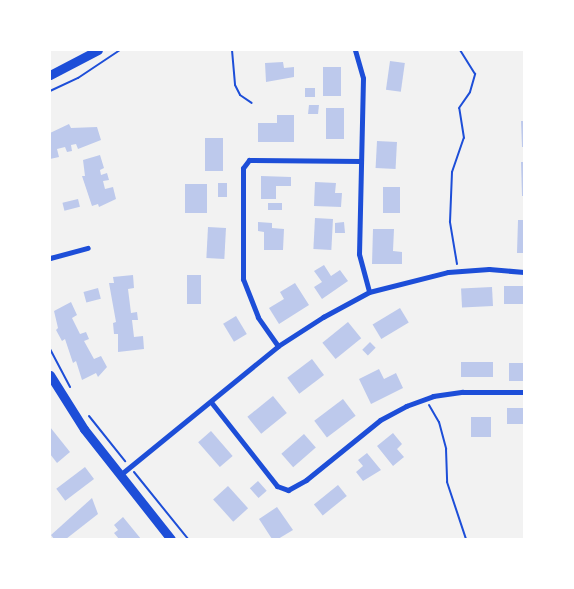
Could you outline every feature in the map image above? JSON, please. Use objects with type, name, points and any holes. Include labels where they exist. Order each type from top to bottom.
[{"type":"street","points":[[50,75],[98,50]]},
{"type":"street","points":[[355,50],[363,78],[359,254],[369,292]]},
{"type":"street","points":[[278,346],[258,316],[244,279],[243,168],[249,160],[361,161]]},
{"type":"street","points":[[50,258],[88,248]]},
{"type":"street","points":[[120,474],[278,346],[323,317],[369,292],[414,279],[459,272],[524,272]]},
{"type":"street","points":[[50,375],[63,399],[171,539]]},
{"type":"street","points":[[210,402],[277,486],[288,490],[306,480],[380,420],[426,398],[463,392],[524,392]]},
{"type":"path","points":[[50,91],[78,78],[120,50]]},
{"type":"path","points":[[232,50],[235,85],[240,95],[252,103]]},
{"type":"path","points":[[459,272],[451,228],[452,172],[464,138],[459,108],[470,92],[475,74],[460,50]]},
{"type":"path","points":[[50,349],[71,388]]},
{"type":"path","points":[[426,398],[440,422],[446,449],[448,482],[455,496],[466,539]]},
{"type":"path","points":[[85,410],[188,539]]},
{"type":"building","points":[[390,61],[405,63],[401,92],[386,90]]},
{"type":"building","points":[[283,62],[284,68],[294,67],[294,77],[266,82],[265,63]]},
{"type":"building","points":[[323,67],[341,67],[341,96],[323,96]]},
{"type":"building","points":[[305,88],[315,88],[315,97],[305,97]]},
{"type":"building","points":[[309,105],[319,105],[318,114],[308,114]]},
{"type":"building","points":[[326,108],[344,108],[344,139],[326,139]]},
{"type":"building","points":[[277,115],[294,115],[294,142],[258,142],[258,123],[277,123]]},
{"type":"building","points":[[521,121],[524,121],[524,147],[522,147]]},
{"type":"building","points":[[69,124],[71,128],[97,127],[101,140],[78,149],[76,144],[71,145],[72,151],[67,152],[65,147],[57,149],[59,157],[50,159],[50,133]]},
{"type":"building","points":[[205,138],[223,138],[223,171],[205,171]]},
{"type":"building","points":[[377,141],[397,142],[396,169],[376,168]]},
{"type":"building","points":[[100,155],[104,168],[100,170],[101,175],[107,173],[109,180],[103,181],[105,189],[113,187],[116,199],[99,207],[98,204],[92,206],[82,176],[85,176],[83,160]]},
{"type":"building","points":[[521,162],[524,162],[524,196],[522,196]]},
{"type":"building","points":[[261,176],[291,177],[291,186],[276,186],[276,199],[261,199]]},
{"type":"building","points":[[315,182],[336,183],[335,193],[342,193],[341,207],[314,206]]},
{"type":"building","points":[[218,183],[227,183],[227,197],[218,197]]},
{"type":"building","points":[[185,184],[207,184],[207,213],[185,213]]},
{"type":"building","points":[[383,187],[400,187],[400,213],[383,213]]},
{"type":"building","points":[[78,199],[80,207],[64,211],[62,203]]},
{"type":"building","points":[[268,203],[282,203],[282,210],[268,210]]},
{"type":"building","points":[[315,218],[333,219],[331,250],[313,249]]},
{"type":"building","points":[[518,220],[524,220],[524,253],[517,253]]},
{"type":"building","points":[[258,222],[272,223],[272,228],[284,229],[283,250],[264,250],[264,232],[258,231]]},
{"type":"building","points":[[344,222],[345,233],[335,233],[335,223]]},
{"type":"building","points":[[208,227],[226,228],[224,259],[206,258]]},
{"type":"building","points":[[373,229],[394,229],[393,251],[402,252],[402,264],[372,264]]},
{"type":"building","points":[[324,265],[331,276],[340,270],[348,281],[322,299],[314,287],[322,282],[314,271]]},
{"type":"building","points":[[133,275],[134,288],[128,289],[131,313],[137,312],[138,320],[132,320],[134,337],[143,336],[144,349],[118,352],[118,334],[114,334],[113,323],[116,322],[109,283],[114,283],[113,277]]},
{"type":"building","points":[[187,275],[201,275],[201,304],[187,304]]},
{"type":"building","points":[[295,283],[309,305],[279,324],[269,308],[284,299],[280,292]]},
{"type":"building","points":[[504,286],[524,286],[524,304],[504,304]]},
{"type":"building","points":[[492,287],[493,306],[462,308],[461,289]]},
{"type":"building","points":[[98,288],[101,299],[86,303],[84,292]]},
{"type":"building","points":[[71,302],[77,315],[72,318],[80,334],[86,332],[89,339],[84,341],[94,359],[101,356],[107,367],[98,377],[96,373],[82,380],[76,361],[73,363],[65,339],[62,341],[56,330],[58,328],[54,311]]},
{"type":"building","points":[[400,308],[409,323],[381,339],[373,324]]},
{"type":"building","points":[[236,316],[247,334],[234,342],[223,324]]},
{"type":"building","points":[[348,322],[361,338],[336,359],[322,343]]},
{"type":"building","points":[[370,342],[376,348],[368,355],[362,350]]},
{"type":"building","points":[[312,359],[324,375],[299,394],[287,378]]},
{"type":"building","points":[[461,362],[493,362],[493,377],[461,377]]},
{"type":"building","points":[[509,363],[524,363],[524,381],[509,381]]},
{"type":"building","points":[[379,369],[384,379],[396,373],[403,388],[371,404],[359,379]]},
{"type":"building","points":[[273,396],[287,413],[261,434],[247,417]]},
{"type":"building","points":[[343,399],[356,416],[327,437],[314,421]]},
{"type":"building","points":[[507,408],[524,408],[524,424],[507,424]]},
{"type":"building","points":[[471,417],[491,417],[491,437],[471,437]]},
{"type":"building","points":[[50,427],[70,452],[57,463],[50,454]]},
{"type":"building","points":[[211,431],[233,456],[220,467],[198,442]]},
{"type":"building","points":[[393,433],[402,444],[397,449],[404,457],[393,466],[377,446]]},
{"type":"building","points":[[304,434],[316,448],[293,467],[281,454]]},
{"type":"building","points":[[367,453],[381,470],[363,481],[356,472],[363,466],[358,460]]},
{"type":"building","points":[[85,467],[94,479],[65,501],[56,489]]},
{"type":"building","points":[[258,481],[267,491],[259,498],[250,488]]},
{"type":"building","points":[[338,485],[347,496],[323,515],[314,505]]},
{"type":"building","points":[[228,486],[248,508],[233,522],[213,499]]},
{"type":"building","points":[[92,498],[98,514],[66,539],[54,539],[51,535]]},
{"type":"building","points":[[277,507],[293,530],[278,539],[272,539],[259,519]]},
{"type":"building","points":[[123,517],[141,539],[119,539],[114,533],[118,530],[114,525]]}]
